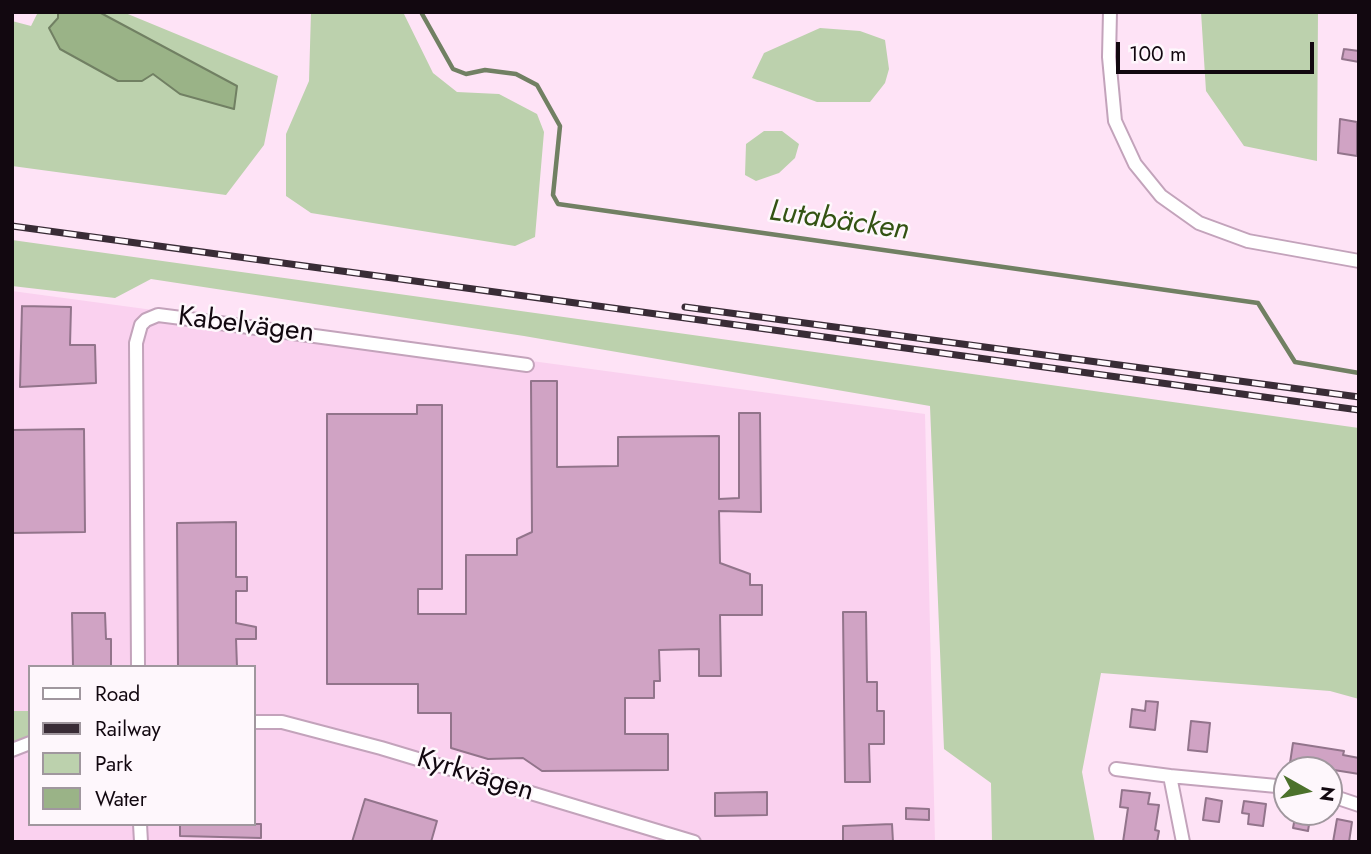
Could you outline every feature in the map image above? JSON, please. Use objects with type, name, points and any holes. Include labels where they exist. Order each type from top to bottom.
[{"type":"street","points":[[1110,12],[1109,57],[1115,121],[1135,164],[1161,196],[1199,223],[1248,241],[1359,261]]},
{"type":"street","name":"Kabelvägen","points":[[138,665],[136,343],[141,325],[146,320],[158,315],[527,365]]},
{"type":"street","name":"Kyrkvägen","points":[[256,722],[282,722],[381,747],[694,842]]},
{"type":"street","points":[[1116,769],[1273,786]]},
{"type":"street","points":[[1170,776],[1183,842]]},
{"type":"shaded area","points":[[12,291],[925,414],[935,842],[12,842]]},
{"type":"green space","points":[[38,12],[58,12],[59,18],[49,28],[60,49],[118,81],[153,74],[180,94],[234,108],[237,86],[99,12],[123,12],[278,76],[264,145],[226,195],[12,166],[12,21],[31,26]]},
{"type":"green space","points":[[311,12],[403,12],[433,73],[457,92],[499,94],[537,114],[544,132],[535,237],[515,246],[311,213],[286,196],[286,134],[309,81]]},
{"type":"green space","points":[[1201,12],[1318,12],[1317,161],[1244,146],[1206,91]]},
{"type":"green space","points":[[820,28],[860,31],[885,40],[889,69],[885,83],[870,102],[817,102],[752,78],[764,53]]},
{"type":"green space","points":[[764,131],[782,131],[799,144],[795,158],[779,173],[756,181],[745,175],[746,144]]},
{"type":"green space","points":[[12,240],[1359,428],[1359,699],[1330,691],[1101,673],[1082,772],[1095,842],[992,842],[991,783],[944,749],[930,406],[524,336],[151,279],[115,298],[12,286]]},
{"type":"green space","points":[[12,711],[28,711],[28,736],[12,743]]},
{"type":"water","points":[[58,12],[99,12],[237,86],[234,109],[180,94],[153,74],[142,81],[118,81],[60,49],[49,28],[58,18]]},
{"type":"building","points":[[1344,49],[1359,51],[1359,62],[1342,59]]},
{"type":"building","points":[[1340,119],[1357,122],[1357,156],[1338,153]]},
{"type":"building","points":[[22,306],[71,307],[70,345],[95,345],[96,383],[20,387]]},
{"type":"building","points":[[531,381],[557,381],[557,467],[618,466],[618,437],[719,436],[719,499],[739,498],[739,413],[760,413],[761,512],[719,511],[720,563],[750,574],[750,585],[762,585],[762,615],[720,615],[721,676],[699,676],[699,649],[659,650],[660,681],[654,681],[654,698],[625,698],[625,734],[668,734],[668,770],[542,771],[523,758],[488,759],[451,748],[451,713],[418,713],[418,684],[327,684],[327,414],[417,414],[417,405],[442,405],[442,589],[418,589],[418,614],[466,614],[466,555],[517,555],[517,539],[532,532]]},
{"type":"building","points":[[84,429],[85,532],[12,533],[12,430]]},
{"type":"building","points":[[236,522],[236,577],[247,577],[247,591],[236,591],[236,623],[256,627],[256,639],[236,639],[237,665],[178,665],[177,523]]},
{"type":"building","points":[[843,612],[866,612],[867,682],[877,682],[877,711],[884,711],[884,744],[869,744],[870,782],[845,782]]},
{"type":"building","points":[[72,613],[105,613],[106,639],[111,639],[111,665],[73,665]]},
{"type":"building","points":[[1146,701],[1158,702],[1155,730],[1130,727],[1132,709],[1145,711]]},
{"type":"building","points":[[1191,721],[1210,723],[1207,752],[1188,750]]},
{"type":"building","points":[[1293,743],[1344,751],[1343,755],[1359,758],[1359,774],[1343,771],[1343,756],[1291,756]]},
{"type":"building","points":[[1122,790],[1150,793],[1148,804],[1159,805],[1155,830],[1159,831],[1157,842],[1123,842],[1128,808],[1120,807]]},
{"type":"building","points":[[767,792],[767,815],[715,816],[715,793]]},
{"type":"building","points":[[1206,798],[1222,801],[1219,822],[1203,820]]},
{"type":"building","points":[[365,799],[437,821],[431,842],[352,842]]},
{"type":"building","points":[[1244,801],[1266,804],[1263,826],[1248,824],[1249,814],[1242,813]]},
{"type":"building","points":[[906,808],[929,809],[929,820],[906,819]]},
{"type":"building","points":[[1343,820],[1352,822],[1349,842],[1333,842],[1336,826],[1343,826]]},
{"type":"building","points":[[261,824],[261,838],[180,836],[180,826]]},
{"type":"building","points":[[892,824],[893,842],[843,842],[843,826]]},
{"type":"building","points":[[1293,826],[1309,826],[1308,831]]},
{"type":"waterway","name":"Lutabäcken","points":[[421,12],[453,69],[466,74],[485,70],[516,74],[537,85],[560,126],[553,195],[558,204],[1258,303],[1295,362],[1359,373]]},
{"type":"railway","points":[[12,226],[1359,410]]},
{"type":"railway","points":[[685,307],[1359,397]]}]
